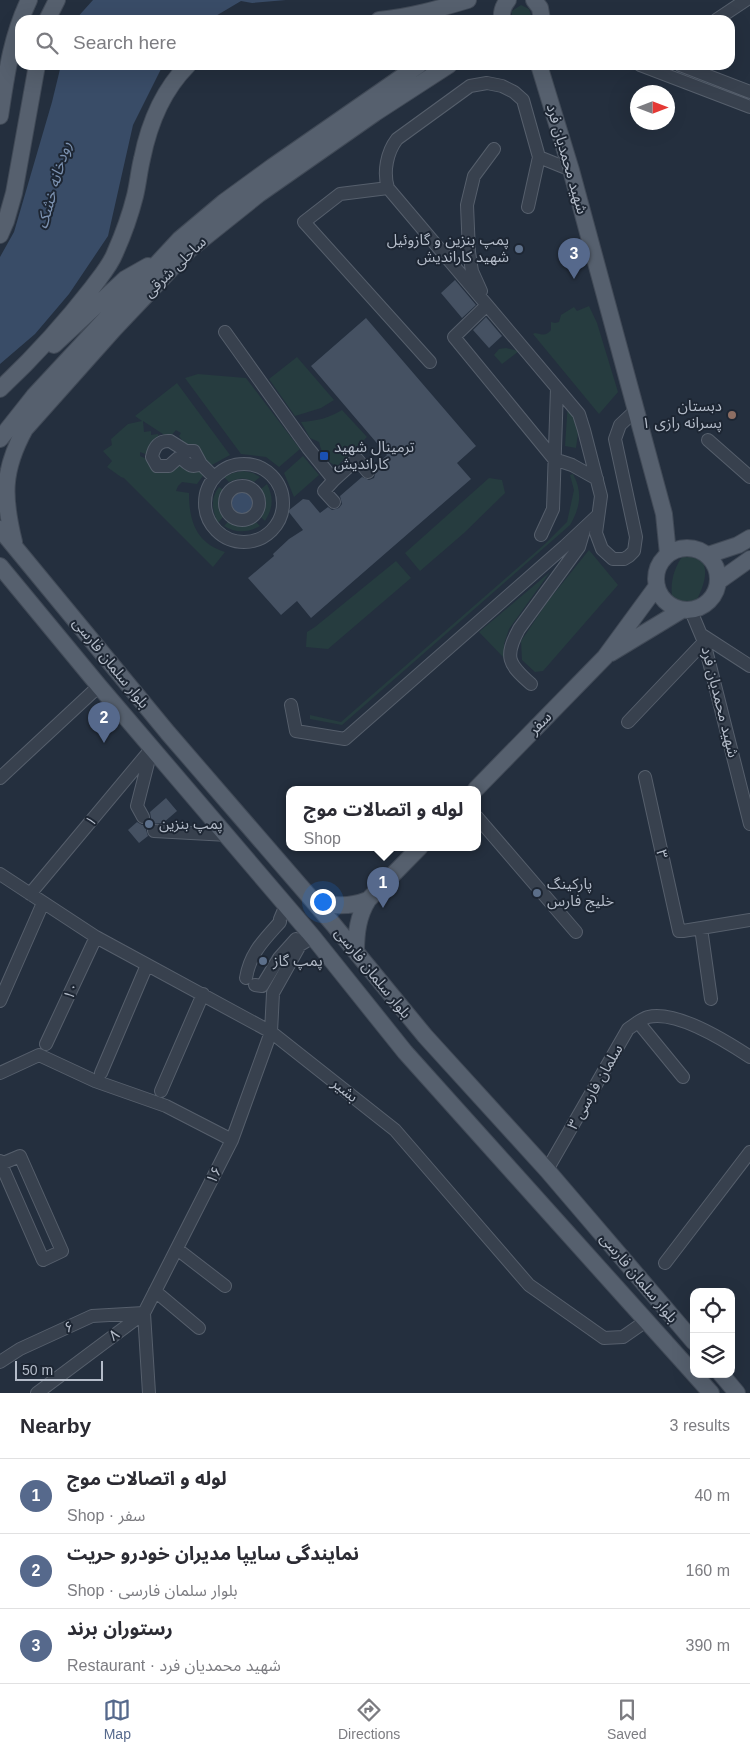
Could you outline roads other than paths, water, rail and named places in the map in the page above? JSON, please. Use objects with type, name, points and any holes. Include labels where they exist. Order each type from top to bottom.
[{"type":"main road","points":[[0,72],[17,0]]},
{"type":"main road","points":[[22,15],[29,0]]},
{"type":"main road","points":[[50,15],[57,0]]},
{"type":"main road","points":[[414,15],[468,0]]},
{"type":"main road","points":[[0,116],[15,37]]},
{"type":"main road","points":[[0,235],[14,193],[36,70]]},
{"type":"main road","points":[[0,389],[31,360],[84,297],[114,256],[125,230],[135,195],[150,124],[165,96],[183,70]]},
{"type":"main road","name":"ساحلی شرقی","points":[[0,439],[34,396],[180,239],[224,202],[412,70]]},
{"type":"main road","name":"ساحلی شرقی","points":[[14,545],[6,508],[5,470],[25,429],[96,349],[189,250],[259,194],[375,113],[441,70]]},
{"type":"main road","name":"شهید محمدیان فرد","points":[[541,70],[571,170],[664,514]]},
{"type":"main road","points":[[31,360],[59,342],[125,279],[159,260]]},
{"type":"main road","points":[[664,514],[688,547]]},
{"type":"main road","points":[[664,514],[668,554]]},
{"type":"main road","name":"بلوار سلمان فارسی","points":[[0,529],[168,733],[312,899],[425,1036],[547,1170],[690,1337]]},
{"type":"main road","points":[[708,555],[738,545],[750,538]]},
{"type":"main road","points":[[688,547],[698,549],[708,555],[716,566],[719,581],[713,598],[699,609],[686,611],[668,604],[656,586],[658,568],[668,554],[677,549],[688,547]]},
{"type":"main road","points":[[719,581],[750,559]]},
{"type":"main road","name":"بلوار سلمان فارسی","points":[[0,566],[99,686],[313,937],[405,1052],[690,1370]]},
{"type":"main road","name":"سفر","points":[[479,786],[605,657],[656,586]]},
{"type":"main road","name":"سفر","points":[[605,657],[686,611]]},
{"type":"main road","points":[[356,952],[362,909],[368,900],[416,851]]},
{"type":"main road","points":[[312,899],[321,904],[334,906],[350,906],[368,900]]},
{"type":"main road","name":"بلوار سلمان فارسی","points":[[698,1378],[711,1393]]},
{"type":"main road","points":[[724,1378],[737,1393]]},
{"type":"street","points":[[724,15],[746,0]]},
{"type":"street","points":[[653,70],[750,107]]},
{"type":"street","points":[[693,70],[750,92]]},
{"type":"street","points":[[528,207],[539,157],[523,100],[514,92],[502,86],[487,83],[470,86],[397,139],[390,148],[385,178],[388,188],[578,414],[601,496],[596,533],[602,549],[613,559],[624,559],[634,550],[636,537],[615,439],[620,426],[636,410]]},
{"type":"street","points":[[487,305],[472,271],[469,252],[467,205],[474,176],[494,149]]},
{"type":"street","points":[[539,157],[571,170]]},
{"type":"street","points":[[388,188],[340,194],[304,222],[430,362]]},
{"type":"street","points":[[487,305],[454,337],[554,459],[572,465],[597,479]]},
{"type":"street","points":[[226,332],[308,448],[334,480]]},
{"type":"street","points":[[541,535],[553,509],[556,388]]},
{"type":"street","points":[[708,440],[750,477]]},
{"type":"street","points":[[334,502],[324,491],[357,459],[368,472]]},
{"type":"street","points":[[201,464],[213,476]]},
{"type":"street","points":[[242,464],[255,464],[272,475],[282,494],[283,510],[273,529],[254,541],[234,541],[222,536],[210,524],[205,512],[204,497],[213,476],[223,468],[242,464]]},
{"type":"street","points":[[291,704],[296,731],[345,739],[584,530],[597,516]]},
{"type":"street","points":[[531,684],[514,668],[510,658],[512,643],[519,629],[579,547],[584,530]]},
{"type":"street","name":"شهید محمدیان فرد","points":[[686,611],[703,638],[750,824]]},
{"type":"street","points":[[628,722],[703,638],[750,666]]},
{"type":"street","points":[[0,778],[99,686]]},
{"type":"street","points":[[143,817],[138,806],[152,748]]},
{"type":"street","name":"۱","points":[[30,894],[152,748]]},
{"type":"street","name":"۳","points":[[645,776],[679,930],[701,928]]},
{"type":"street","points":[[481,823],[576,932]]},
{"type":"street","points":[[154,831],[228,836]]},
{"type":"street","name":"بشیر","points":[[0,874],[96,937],[271,1032],[395,1130],[529,1286],[604,1338],[623,1337],[646,1321]]},
{"type":"street","points":[[0,1001],[43,903]]},
{"type":"street","points":[[286,905],[280,922],[260,944],[248,964],[250,982],[262,986],[279,958],[296,940]]},
{"type":"street","points":[[711,999],[701,928],[750,920]]},
{"type":"street","name":"۱۰","points":[[46,1044],[96,937]]},
{"type":"street","name":"۱۶","points":[[144,1313],[232,1140],[271,1032],[273,993],[300,945],[313,937]]},
{"type":"street","points":[[101,1073],[147,965]]},
{"type":"street","points":[[161,1091],[203,994]]},
{"type":"street","name":"۳ سلمان فارسی","points":[[547,1170],[628,1029],[645,1017],[666,1016],[714,1033],[750,1057]]},
{"type":"street","points":[[638,1022],[683,1077]]},
{"type":"street","points":[[0,1073],[39,1055],[96,1081],[166,1106],[232,1140]]},
{"type":"street","points":[[665,1263],[750,1152]]},
{"type":"street","points":[[20,1156],[62,1252],[43,1260],[1,1163],[20,1156]]},
{"type":"street","points":[[177,1249],[225,1286]]},
{"type":"street","points":[[155,1291],[199,1328]]},
{"type":"street","points":[[144,1313],[149,1393]]},
{"type":"street","name":"۶","points":[[0,1362],[20,1349],[92,1316],[144,1313]]},
{"type":"street","name":"۸","points":[[37,1393],[144,1313]]},
{"type":"water","points":[[93,0],[286,0],[252,3],[241,1],[217,15],[80,15]]},
{"type":"water","name":"رودخانه خشک","points":[[60,70],[160,70],[133,125],[108,236],[69,294],[35,334],[0,364],[0,257],[14,232]]},
{"type":"water","points":[[242,491],[247,492],[253,498],[253,508],[247,514],[242,515],[237,514],[231,508],[230,503],[231,498],[237,492]]},
{"type":"place","name":"پمپ بنزین و گازوئیل شهید کاراندیش","points":[[519,249]]},
{"type":"place","name":"رستوران برند","points":[[574,279]]},
{"type":"place","name":"دبستان پسرانه رازی ۱","points":[[732,415]]},
{"type":"place","name":"ترمینال شهید کاراندیش","points":[[324,456]]},
{"type":"place","name":"نمایندگی سایپا مدیران خودرو حریت","points":[[104,743]]},
{"type":"place","name":"پمپ بنزین","points":[[149,824]]},
{"type":"place","name":"پارکینگ خلیج فارس","points":[[537,893]]},
{"type":"place","name":"لوله و اتصالات موج","points":[[383,908]]},
{"type":"place","name":"پمپ گاز","points":[[263,961]]}]
